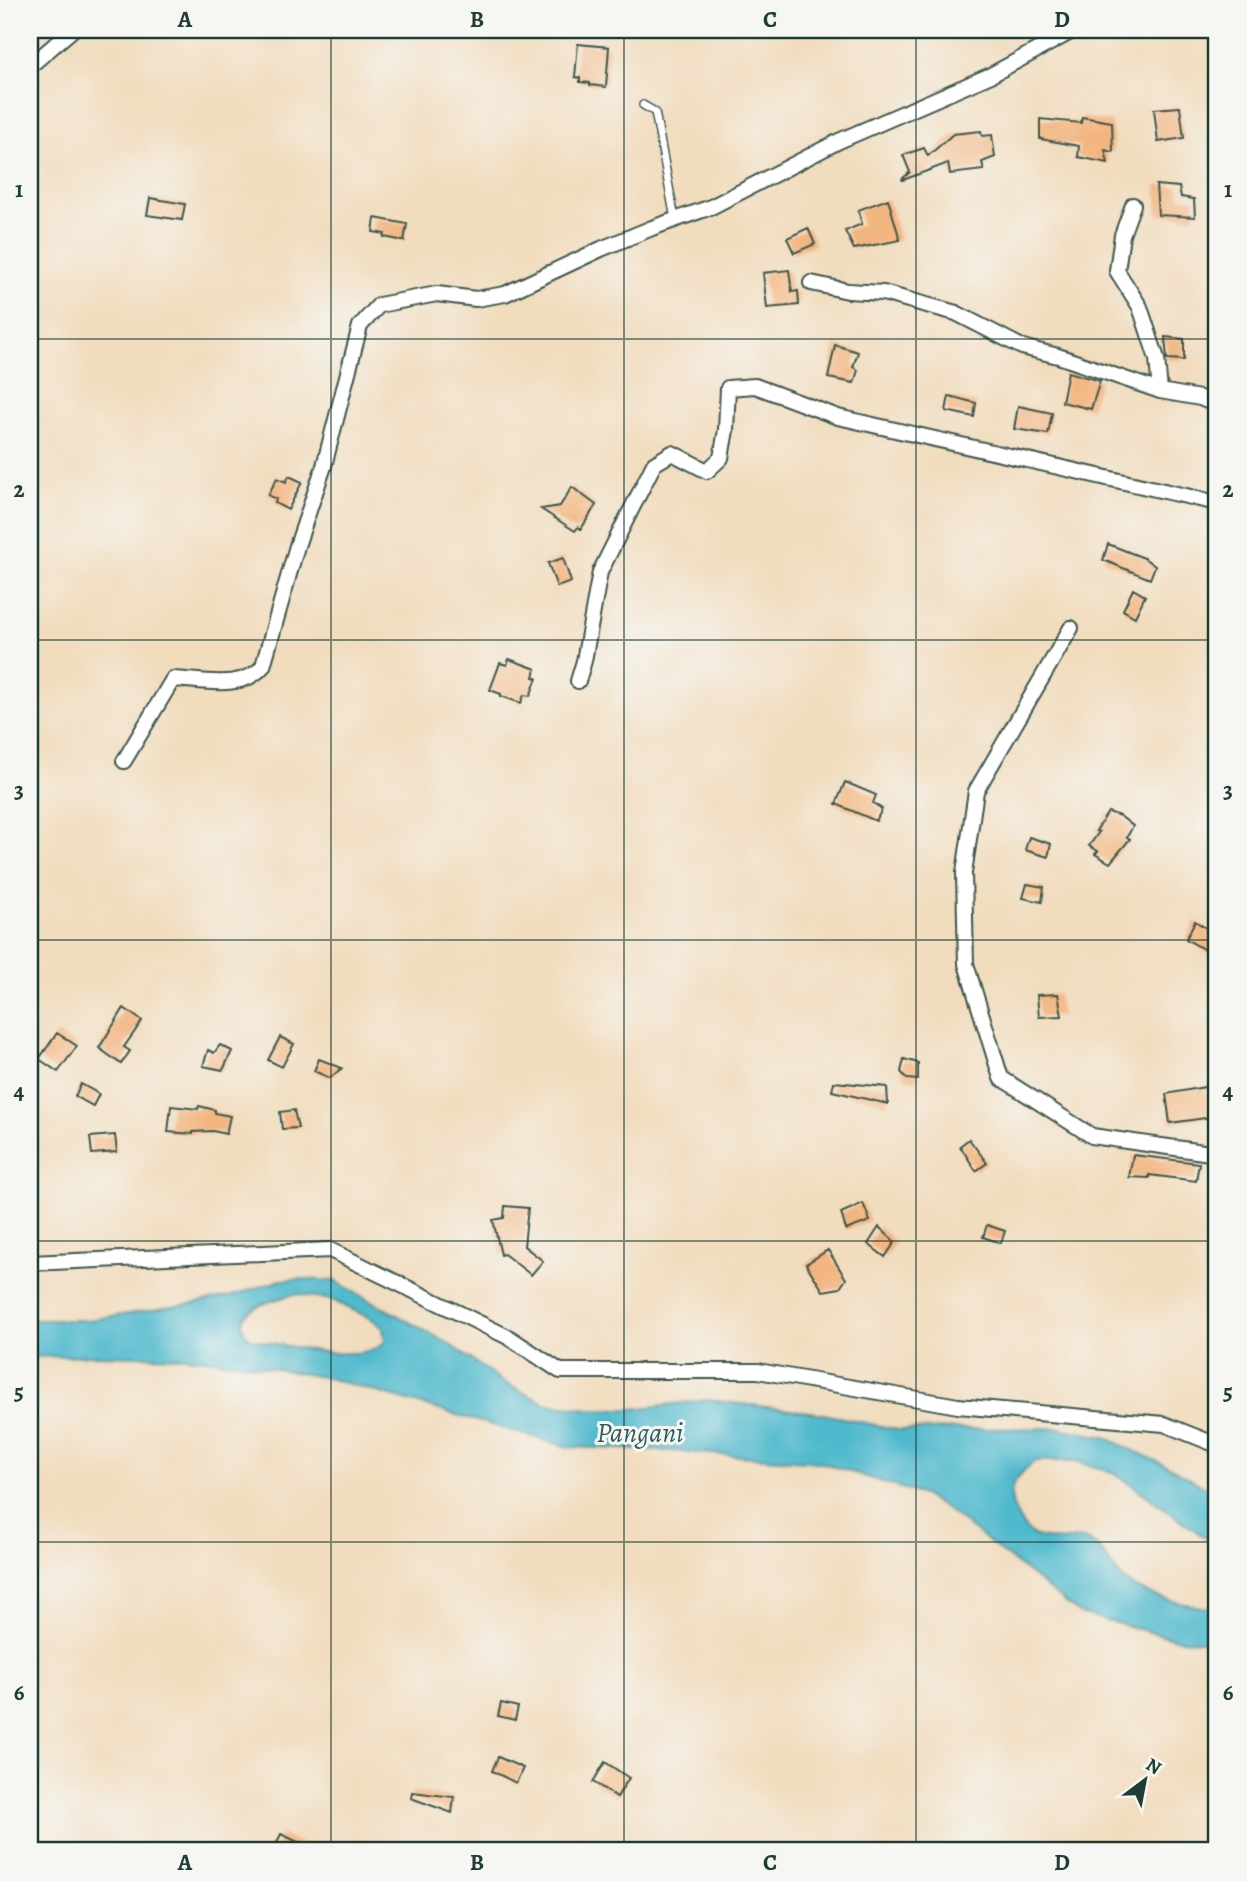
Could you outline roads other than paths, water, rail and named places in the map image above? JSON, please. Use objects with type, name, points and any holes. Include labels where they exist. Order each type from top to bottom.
[{"type":"street","points":[[30,66],[72,30]]},
{"type":"street","points":[[124,761],[173,679],[239,682],[255,677],[263,666],[297,546],[324,466],[360,326],[379,305],[437,294],[476,299],[505,294],[601,249],[711,208],[839,141],[991,75],[1074,30]]},
{"type":"street","points":[[1133,205],[1122,235],[1116,271],[1140,307],[1157,359],[1160,391]]},
{"type":"street","points":[[811,283],[848,291],[883,293],[956,313],[1022,347],[1058,356],[1160,391],[1199,398],[1217,405]]},
{"type":"street","points":[[578,681],[600,572],[654,464],[672,453],[707,471],[721,458],[726,430],[728,388],[755,386],[838,417],[1217,503]]},
{"type":"street","points":[[1071,628],[976,790],[964,873],[965,964],[1001,1077],[1092,1136],[1217,1154]]},
{"type":"street","points":[[30,1264],[330,1250],[510,1338],[561,1371],[758,1371],[958,1406],[1164,1424],[1217,1445]]},
{"type":"lane","points":[[643,105],[655,112],[675,220]]},
{"type":"water","name":"Pangani","points":[[281,1280],[335,1281],[446,1342],[506,1384],[547,1404],[590,1409],[632,1409],[707,1400],[819,1413],[899,1430],[1059,1428],[1105,1437],[1171,1468],[1217,1494],[1217,1546],[1115,1473],[1076,1461],[1035,1461],[1023,1472],[1015,1481],[1012,1491],[1018,1518],[1031,1534],[1038,1537],[1057,1541],[1089,1541],[1099,1548],[1129,1584],[1152,1595],[1194,1606],[1217,1608],[1217,1643],[1173,1638],[1079,1613],[953,1514],[923,1495],[820,1462],[671,1451],[568,1447],[328,1378],[241,1363],[184,1357],[30,1357],[30,1320],[89,1320],[197,1303],[232,1296]],"holes":[[[297,1294],[332,1300],[372,1319],[383,1328],[385,1341],[375,1349],[360,1352],[322,1352],[251,1339],[243,1329],[242,1321],[247,1314],[277,1299]]]}]
